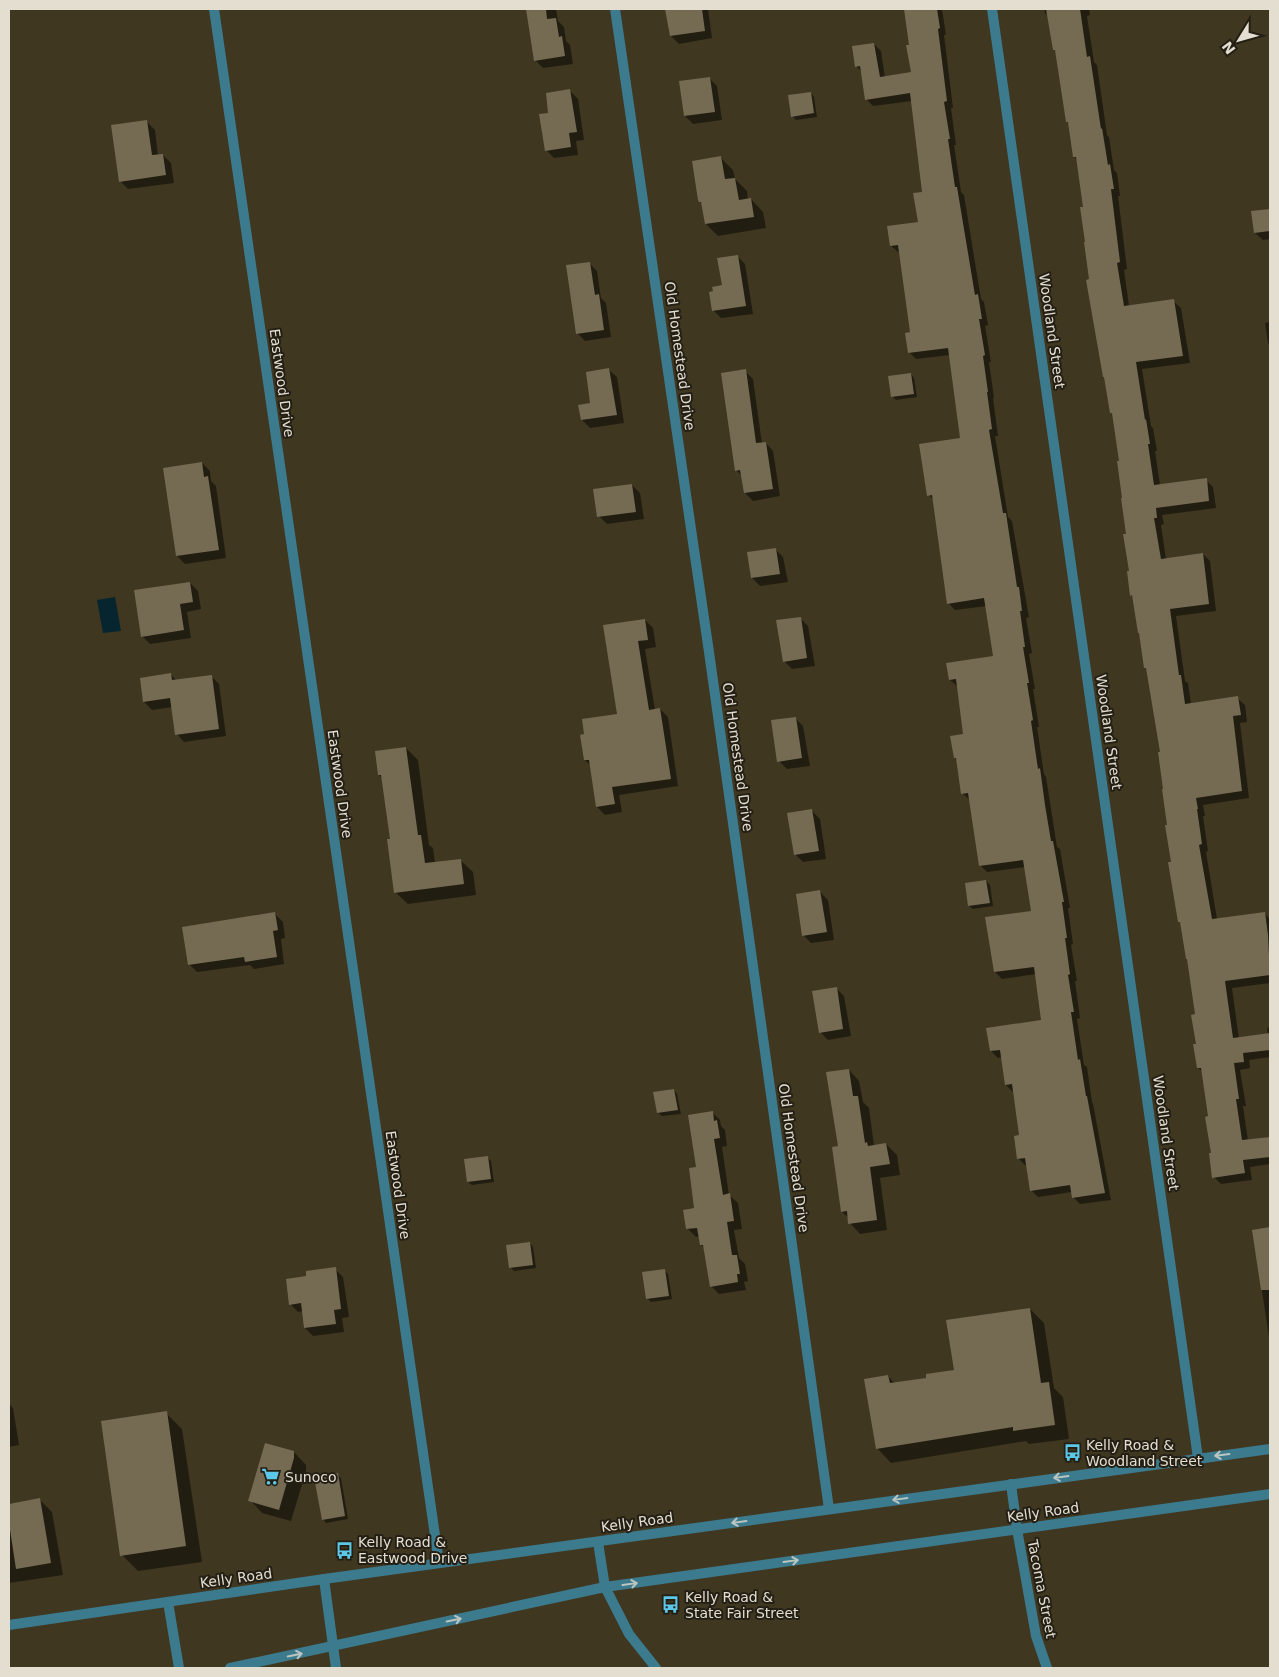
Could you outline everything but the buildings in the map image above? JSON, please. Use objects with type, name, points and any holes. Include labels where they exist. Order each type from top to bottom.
[{"type":"street","name":"Eastwood Drive","points":[[214,9],[439,1564]]},
{"type":"street","name":"Old Homestead Drive","points":[[615,9],[709,652],[829,1509]]},
{"type":"street","name":"Woodland Street","points":[[992,9],[1198,1458]]},
{"type":"street","name":"Kelly Road","points":[[9,1625],[324,1579],[1270,1448]]},
{"type":"street","name":"Tacoma Street","points":[[1011,1484],[1036,1636],[1047,1668]]},
{"type":"street","name":"Kelly Road","points":[[230,1668],[605,1587],[1270,1494]]},
{"type":"street","points":[[598,1542],[605,1587],[629,1634],[656,1668]]},
{"type":"street","points":[[324,1579],[336,1668]]},
{"type":"street","points":[[168,1602],[178,1668]]},
{"type":"water","points":[[115,597],[121,631],[103,633],[97,600]]},
{"type":"place","name":"Kelly Road & Woodland Street","points":[[1072,1453]]},
{"type":"place","name":"Sunoco","points":[[271,1477]]},
{"type":"place","name":"Kelly Road & Eastwood Drive","points":[[344,1550]]},
{"type":"place","name":"Kelly Road & State Fair Street","points":[[671,1605]]}]
